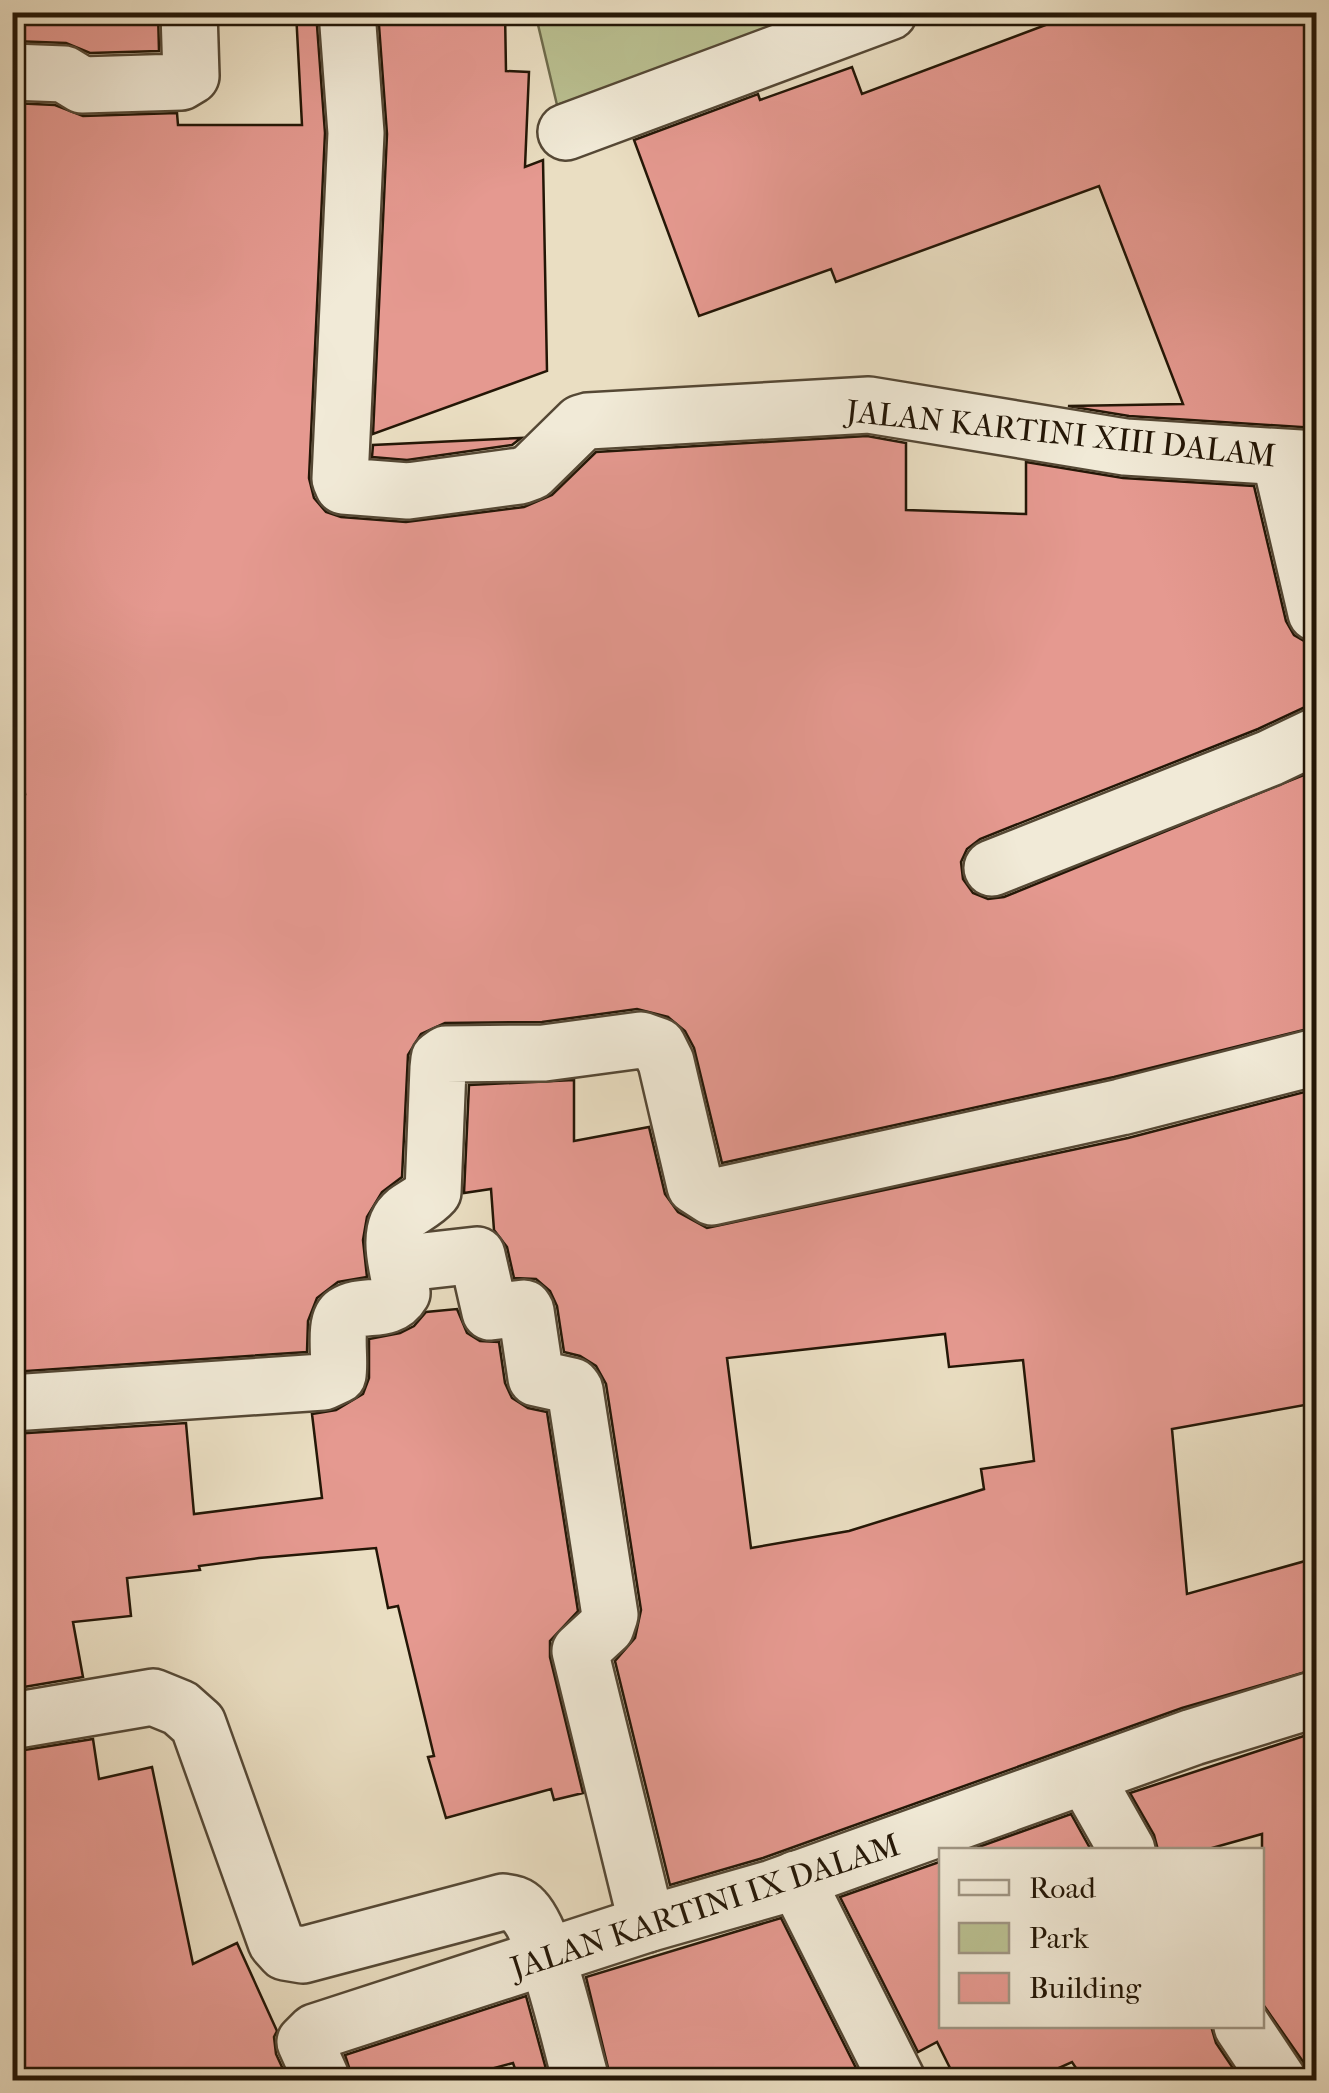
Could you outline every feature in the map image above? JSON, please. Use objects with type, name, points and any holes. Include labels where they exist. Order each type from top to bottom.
[{"type":"street","points":[[12,72],[64,74],[82,84],[182,82],[191,76],[189,12]]},
{"type":"street","name":"JALAN KARTINI XIII DALAM","points":[[348,12],[356,133],[340,479],[343,486],[408,491],[520,476],[530,472],[581,423],[588,421],[869,405],[1126,447],[1299,459]]},
{"type":"street","points":[[566,132],[889,12]]},
{"type":"street","points":[[1299,459],[1316,612]]},
{"type":"street","points":[[992,868],[1270,758],[1316,736]]},
{"type":"street","points":[[12,1403],[323,1382],[338,1375],[340,1318],[347,1312],[386,1306],[397,1301],[402,1293],[396,1223],[426,1200],[435,1182],[438,1068],[439,1059],[446,1054],[544,1053],[641,1040],[658,1046],[666,1062],[695,1186],[712,1198],[1121,1107],[1316,1057]]},
{"type":"street","points":[[397,1264],[476,1255],[490,1312],[524,1308],[526,1311],[536,1378],[575,1390],[610,1615],[606,1626],[580,1651],[646,1924]]},
{"type":"street","points":[[12,1721],[153,1696],[180,1708],[198,1724],[276,1942],[285,1952],[303,1955],[503,1902],[516,1904],[526,1912],[547,1958],[580,2080]]},
{"type":"street","name":"JALAN KARTINI IX DALAM","points":[[322,2080],[306,2042],[315,2032],[796,1879],[1193,1737],[1316,1698]]},
{"type":"street","points":[[1085,1776],[1126,1848]]},
{"type":"street","points":[[796,1879],[897,2080]]},
{"type":"street","points":[[1243,2028],[1278,2080]]},
{"type":"green space","points":[[535,12],[836,13],[557,105]]},
{"type":"building","points":[[12,12],[158,12],[159,51],[90,53],[66,43],[12,41]]},
{"type":"building","points":[[296,12],[316,12],[325,133],[309,478],[314,498],[326,512],[341,517],[406,522],[524,507],[552,495],[596,452],[867,436],[906,443],[906,510],[1026,514],[1026,462],[1123,478],[1254,486],[1286,621],[1294,635],[1316,643],[1316,705],[980,839],[967,849],[961,862],[963,879],[973,893],[988,899],[1004,897],[1316,770],[1316,1027],[1114,1077],[722,1163],[694,1048],[685,1031],[668,1017],[637,1009],[542,1022],[445,1023],[421,1034],[408,1055],[402,1177],[382,1192],[367,1217],[363,1240],[367,1277],[338,1282],[317,1298],[308,1321],[307,1352],[12,1372],[12,795],[25,794],[12,694],[12,103],[55,105],[83,116],[177,113],[178,125],[302,125]]},
{"type":"building","points":[[378,12],[505,12],[506,71],[529,72],[525,167],[543,160],[547,371],[373,434],[387,134]]},
{"type":"building","points":[[1080,12],[1316,12],[1316,428],[1129,416],[1068,406],[1183,404],[1099,186],[836,282],[831,269],[699,316],[634,140],[758,94],[760,100],[852,67],[862,94]]},
{"type":"building","points":[[521,438],[512,445],[407,460],[372,457],[373,445]]},
{"type":"building","points":[[574,1080],[574,1141],[649,1127],[665,1194],[678,1212],[707,1228],[1128,1138],[1316,1089],[1316,1403],[1172,1429],[1187,1594],[1316,1558],[1316,1669],[1182,1708],[763,1858],[670,1885],[615,1661],[635,1638],[641,1610],[606,1384],[596,1366],[564,1352],[557,1306],[550,1291],[536,1279],[514,1278],[507,1247],[494,1230],[491,1189],[464,1193],[469,1085]],"holes":[[[945,1334],[949,1367],[1023,1360],[1034,1461],[981,1469],[984,1489],[849,1531],[751,1548],[727,1358]]]},
{"type":"building","points":[[457,1309],[467,1333],[480,1341],[499,1342],[505,1383],[512,1398],[528,1408],[547,1412],[578,1611],[550,1641],[550,1657],[583,1793],[554,1800],[551,1789],[446,1818],[428,1757],[434,1756],[398,1606],[388,1608],[376,1548],[259,1558],[199,1566],[200,1570],[127,1578],[131,1616],[73,1622],[83,1677],[12,1689],[12,1434],[186,1423],[194,1514],[322,1498],[312,1414],[336,1410],[363,1394],[369,1378],[369,1339],[400,1333],[414,1326],[426,1312]]},
{"type":"building","points":[[1316,1732],[1316,2080],[1309,2080],[1304,2063],[1264,2006],[1262,1834],[1212,1848],[1157,1848],[1130,1793]]},
{"type":"building","points":[[93,1739],[99,1779],[152,1767],[193,1964],[237,1943],[277,2031],[276,2054],[288,2080],[12,2080],[12,1752]]},
{"type":"building","points":[[1071,1814],[1090,1848],[976,1848]]},
{"type":"building","points":[[939,1862],[939,2028],[1212,2028],[1216,2043],[1241,2080],[1084,2080],[1072,2062],[1032,2080],[956,2080],[937,2042],[918,2052],[840,1897]]},
{"type":"building","points":[[781,1918],[862,2080],[611,2080],[586,1977]]},
{"type":"building","points":[[526,1996],[549,2080],[519,2080],[513,2063],[450,2080],[353,2080],[345,2055]]}]
